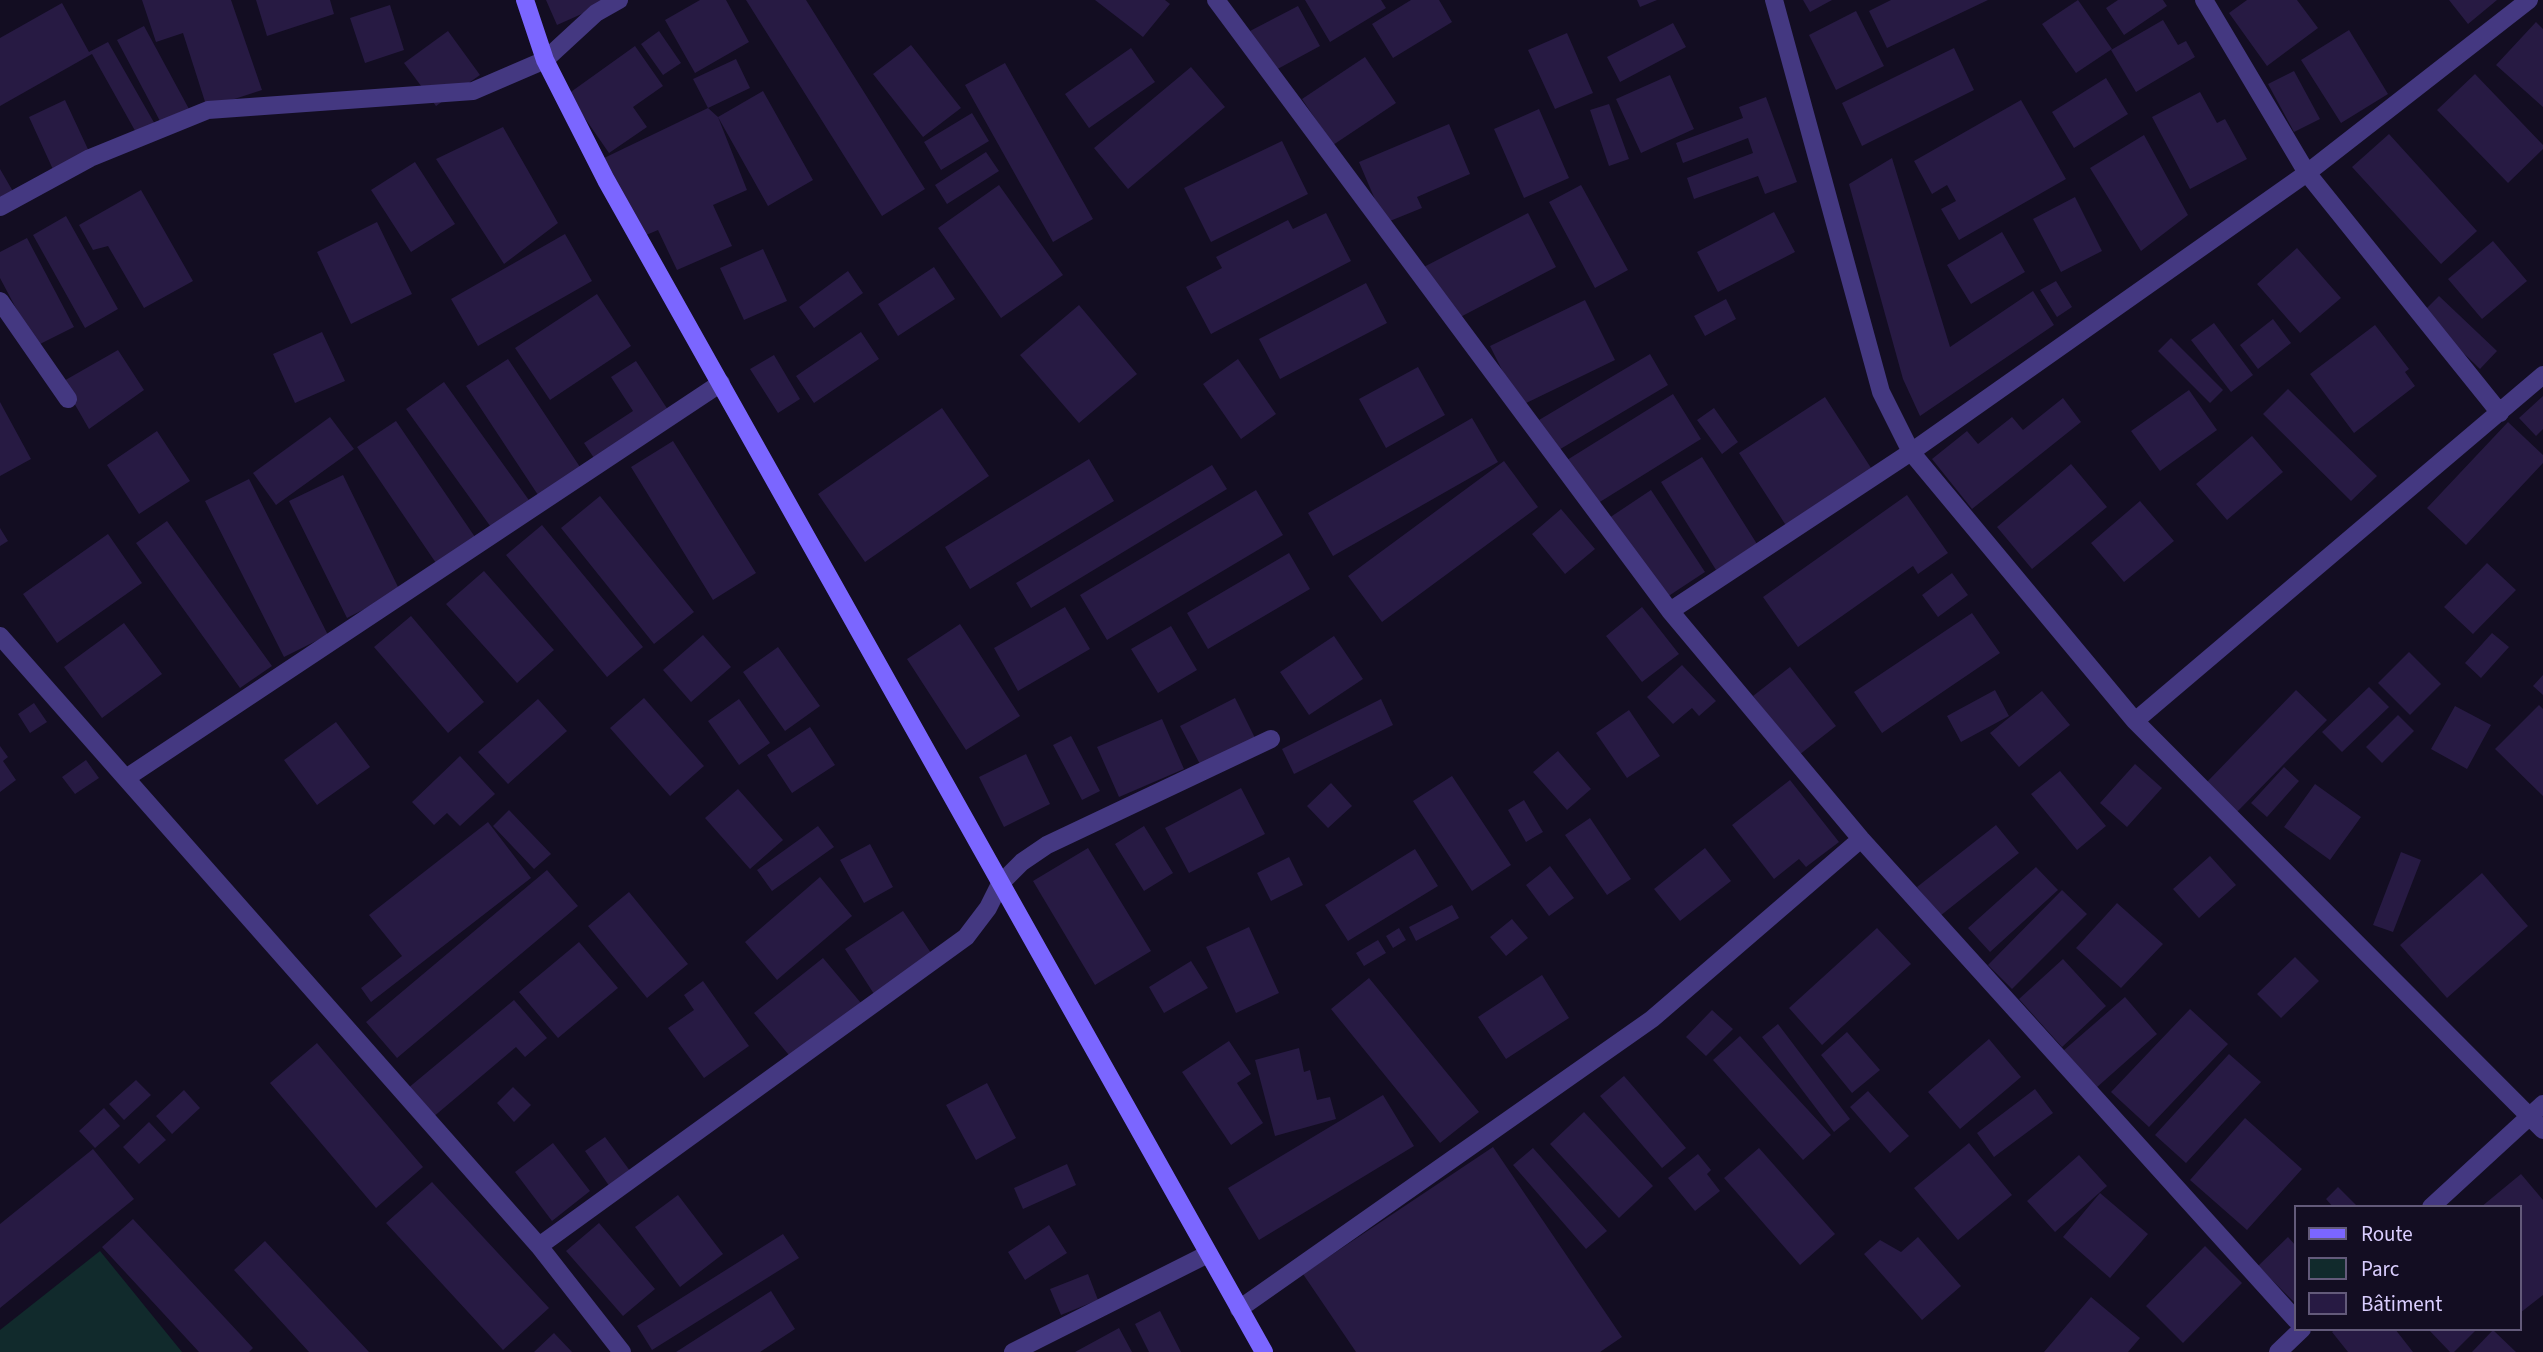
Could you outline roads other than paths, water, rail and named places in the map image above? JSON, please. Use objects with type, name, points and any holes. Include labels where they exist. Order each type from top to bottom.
[{"type":"street","points":[[525,0],[545,60],[606,180],[1264,1352]]},
{"type":"street","points":[[0,207],[90,158],[208,110],[473,91],[545,60],[596,13],[619,0]]},
{"type":"street","points":[[1216,0],[1670,611],[1861,839],[2294,1318]]},
{"type":"street","points":[[1774,0],[1881,392],[1911,452],[2135,721],[2536,1109],[2543,1130]]},
{"type":"street","points":[[2204,0],[2307,173],[2500,412]]},
{"type":"street","points":[[1670,611],[1911,452],[2307,173],[2529,0]]},
{"type":"street","points":[[0,302],[68,399]]},
{"type":"street","points":[[2135,721],[2543,375]]},
{"type":"street","points":[[127,778],[720,383]]},
{"type":"street","points":[[0,636],[539,1246],[622,1352]]},
{"type":"street","points":[[539,1246],[965,937],[988,908],[1000,884],[1022,862],[1047,845],[1270,739]]},
{"type":"street","points":[[1239,1309],[1652,1018],[1861,839]]},
{"type":"street","points":[[2433,1205],[2536,1109]]},
{"type":"street","points":[[1013,1352],[1208,1254]]},
{"type":"street","points":[[2278,1352],[2300,1331]]}]
